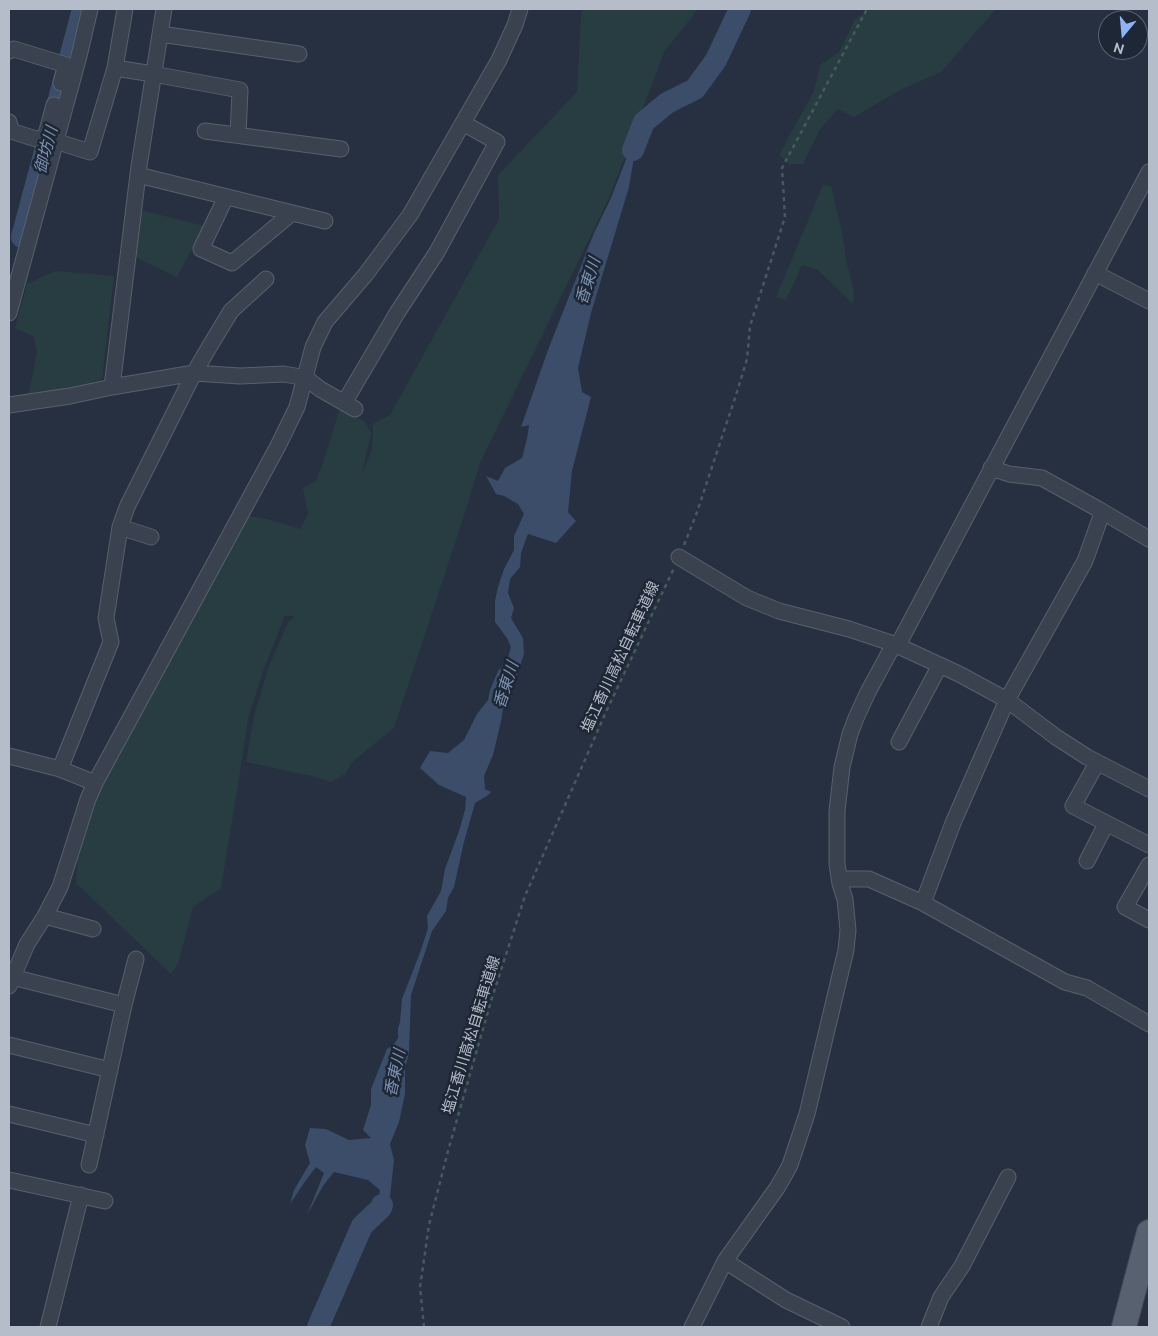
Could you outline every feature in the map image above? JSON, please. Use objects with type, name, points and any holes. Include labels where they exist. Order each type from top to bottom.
[{"type":"main road","points":[[1124,1327],[1149,1232]]},
{"type":"street","points":[[9,313],[90,9]]},
{"type":"street","points":[[55,141],[90,152],[115,68],[125,9]]},
{"type":"street","points":[[112,387],[138,175],[164,9]]},
{"type":"street","points":[[124,1005],[11,982],[27,944],[60,888],[88,799],[95,783],[278,446],[297,407],[313,347],[325,322],[366,274],[410,215],[499,60],[520,9]]},
{"type":"street","points":[[160,34],[299,54]]},
{"type":"street","points":[[9,51],[14,49],[66,65],[45,138],[36,139],[11,131],[9,122]]},
{"type":"street","points":[[115,68],[240,90],[238,135]]},
{"type":"street","points":[[9,405],[70,396],[194,373],[240,376],[284,374],[306,378],[320,389],[350,406],[397,314],[437,252],[497,142],[463,123]]},
{"type":"street","points":[[205,131],[341,149]]},
{"type":"street","points":[[692,1327],[725,1261],[777,1188],[790,1165],[807,1114],[846,950],[847,917],[837,864],[837,811],[842,767],[856,718],[1149,172]]},
{"type":"street","points":[[138,175],[325,221]]},
{"type":"street","points":[[226,197],[201,249],[232,263],[292,213]]},
{"type":"street","points":[[1095,273],[1149,301]]},
{"type":"street","points":[[60,768],[111,642],[106,618],[120,527],[128,507],[147,465],[194,373],[231,311],[266,279]]},
{"type":"street","points":[[991,468],[1009,474],[1042,478],[1149,539]]},
{"type":"street","points":[[923,903],[953,823],[1006,700],[1085,561],[1100,516],[1098,509]]},
{"type":"street","points":[[120,527],[151,537]]},
{"type":"street","points":[[679,557],[747,598],[779,611],[849,629],[896,644],[940,665],[1006,700],[1056,737],[1097,763],[1149,789]]},
{"type":"street","points":[[899,742],[940,665]]},
{"type":"street","points":[[9,756],[60,768],[95,783]]},
{"type":"street","points":[[1097,763],[1073,806],[1149,845]]},
{"type":"street","points":[[1086,861],[1106,824]]},
{"type":"street","points":[[1149,865],[1125,907],[1149,920]]},
{"type":"street","points":[[839,878],[869,879],[923,903],[1066,982],[1087,988],[1149,1024]]},
{"type":"street","points":[[45,916],[93,929]]},
{"type":"street","points":[[89,1165],[136,959]]},
{"type":"street","points":[[9,1045],[110,1070]]},
{"type":"street","points":[[9,1114],[96,1134]]},
{"type":"street","points":[[929,1327],[941,1297],[962,1266],[1008,1177]]},
{"type":"street","points":[[9,1180],[105,1200]]},
{"type":"street","points":[[48,1327],[81,1195]]},
{"type":"street","points":[[725,1261],[786,1300],[842,1327]]},
{"type":"path","name":"塩江香川高松自転車道線","points":[[424,1327],[420,1287],[429,1224],[488,1011],[526,896],[606,712],[679,557],[696,515],[747,359],[750,326],[785,218],[782,168],[868,9]]},
{"type":"green space","points":[[583,9],[697,9],[664,52],[609,198],[480,463],[394,728],[352,762],[345,774],[331,782],[246,762],[254,716],[268,669],[288,622],[295,616],[285,616],[264,668],[248,719],[221,888],[193,907],[178,964],[171,974],[76,883],[78,851],[93,803],[248,516],[267,519],[300,529],[308,514],[303,488],[316,481],[340,408],[365,422],[371,433],[362,474],[372,450],[373,424],[390,415],[499,219],[498,175],[577,92],[581,14]]},
{"type":"green space","points":[[872,9],[996,9],[941,72],[902,89],[854,117],[838,109],[820,129],[803,164],[789,164],[779,155],[814,91],[820,65],[839,52],[855,19]]},
{"type":"green space","points":[[823,185],[831,186],[854,292],[853,304],[818,270],[802,265],[786,300],[776,297]]},
{"type":"green space","points":[[141,210],[204,226],[177,277],[133,256]]},
{"type":"green space","points":[[55,271],[114,276],[102,379],[67,390],[29,393],[37,352],[34,337],[15,328],[27,284]]},
{"type":"water","points":[[644,122],[629,187],[591,313],[578,368],[582,392],[591,397],[572,471],[568,512],[576,521],[556,543],[528,534],[521,553],[520,567],[510,579],[508,593],[514,608],[511,618],[523,638],[524,654],[513,686],[511,699],[503,709],[493,755],[484,776],[485,789],[491,792],[475,803],[454,887],[448,898],[446,911],[432,931],[411,995],[409,1052],[405,1069],[405,1094],[399,1122],[390,1144],[394,1160],[390,1196],[386,1208],[378,1218],[372,1224],[362,1226],[366,1216],[378,1207],[380,1190],[368,1180],[334,1172],[323,1186],[307,1215],[324,1173],[316,1167],[290,1204],[294,1190],[310,1163],[305,1145],[310,1128],[326,1129],[349,1140],[371,1138],[363,1130],[371,1105],[371,1089],[387,1049],[398,1038],[402,999],[428,928],[427,916],[441,891],[445,869],[465,810],[466,797],[439,785],[420,768],[430,751],[448,753],[464,740],[477,714],[488,700],[498,671],[508,658],[511,647],[495,622],[495,601],[504,569],[514,550],[514,536],[524,514],[518,504],[496,494],[486,476],[498,481],[505,468],[522,458],[529,425],[521,427],[548,350],[594,233],[611,198],[634,139]]},
{"type":"waterway","name":"御坊川","points":[[22,237],[83,9]]},
{"type":"waterway","name":"香東川","points":[[633,150],[644,122],[667,103],[695,89],[716,60],[740,9]]},
{"type":"waterway","name":"香東川","points":[[318,1327],[362,1226],[382,1205]]}]
